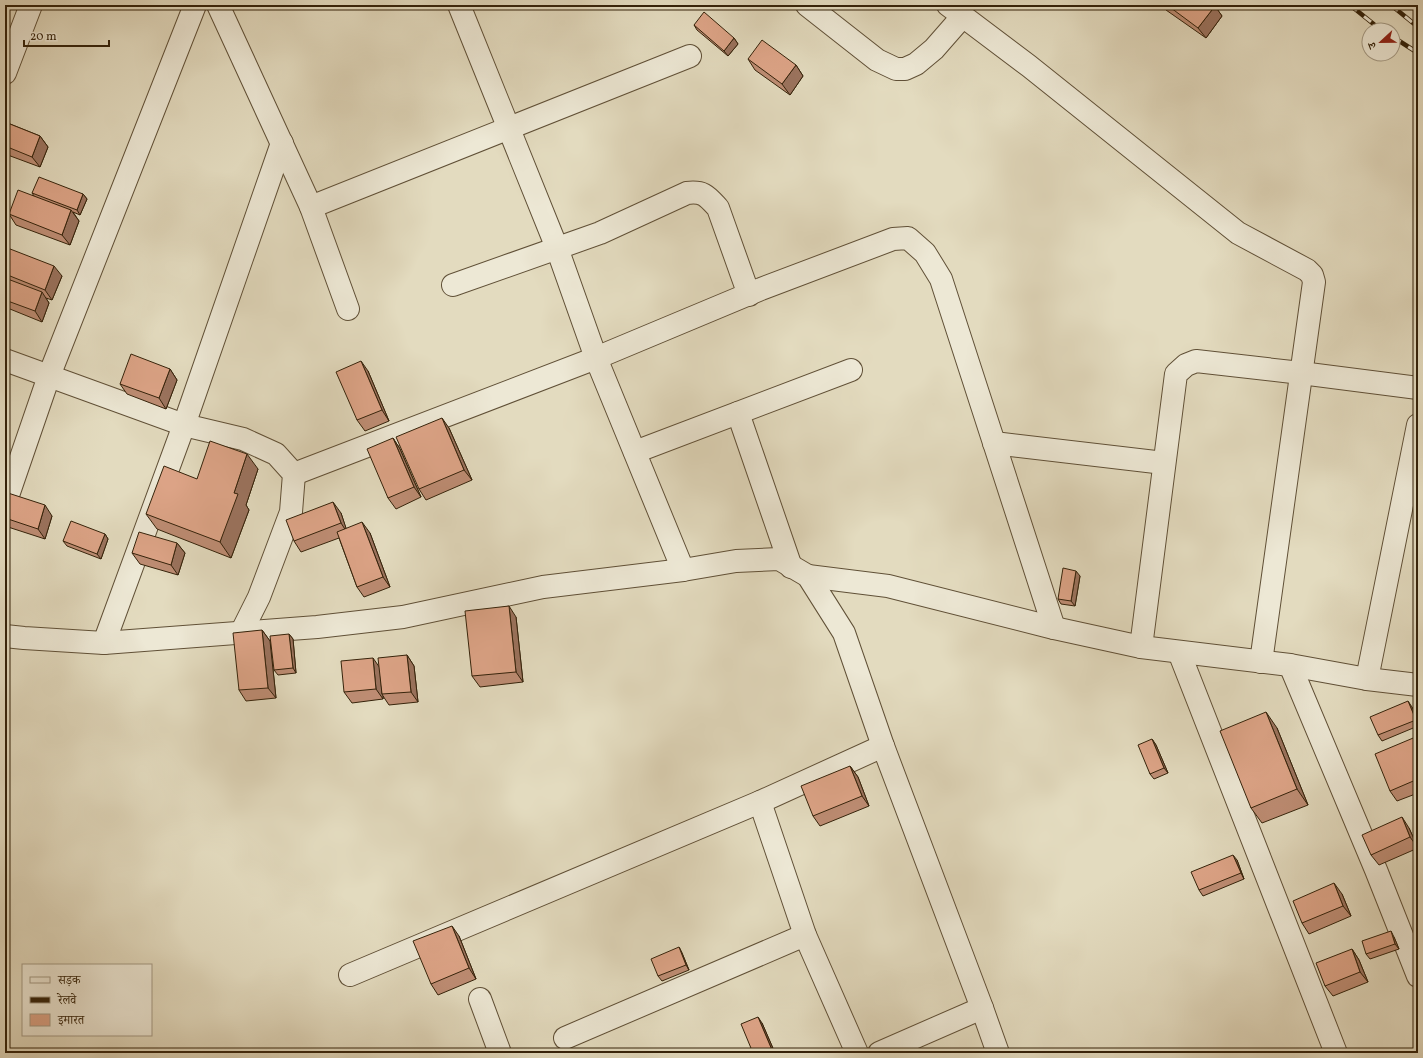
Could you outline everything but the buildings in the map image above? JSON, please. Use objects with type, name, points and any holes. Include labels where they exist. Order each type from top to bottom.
[{"type":"street","points":[[5,73],[31,5]]},
{"type":"street","points":[[5,504],[49,376],[195,5]]},
{"type":"street","points":[[218,5],[311,207],[348,309]]},
{"type":"street","points":[[460,5],[557,248],[596,358],[683,570]]},
{"type":"street","points":[[807,5],[877,60],[896,69],[905,69],[916,64],[934,49],[955,11],[1028,66],[1238,233],[1307,270],[1312,276],[1314,282],[1261,662]]},
{"type":"street","points":[[311,207],[690,56]]},
{"type":"street","points":[[104,643],[184,425],[282,143]]},
{"type":"street","points":[[454,284],[600,233],[687,193],[699,192],[709,198],[718,208],[749,295]]},
{"type":"street","points":[[294,474],[596,358],[761,289],[893,239],[908,238],[925,253],[941,279],[1054,628]]},
{"type":"street","points":[[5,360],[184,425],[250,442],[276,454],[294,474],[291,512],[259,597],[241,633]]},
{"type":"street","points":[[1141,647],[1176,374],[1186,365],[1196,362],[1301,373],[1418,388]]},
{"type":"street","points":[[635,452],[851,370]]},
{"type":"street","points":[[738,413],[800,571],[844,633],[883,746],[998,1053]]},
{"type":"street","points":[[1368,679],[1418,426]]},
{"type":"street","points":[[994,443],[1164,463]]},
{"type":"street","points":[[5,636],[104,643],[317,628],[403,617],[543,587],[683,570],[736,561],[779,559],[800,571],[888,586],[1054,628],[1141,647],[1290,665],[1368,679],[1418,685]]},
{"type":"street","points":[[1178,652],[1336,1053]]},
{"type":"street","points":[[1290,665],[1376,870],[1418,976]]},
{"type":"street","points":[[350,975],[760,802],[883,746]]},
{"type":"street","points":[[760,802],[805,935],[857,1053]]},
{"type":"street","points":[[565,1038],[805,935]]},
{"type":"street","points":[[480,999],[500,1053]]},
{"type":"street","points":[[879,1053],[982,1008]]},
{"type":"railway","points":[[1350,5],[1371,22]]},
{"type":"railway","points":[[1391,5],[1418,27]]},
{"type":"railway","points":[[1401,42],[1418,53]]}]
